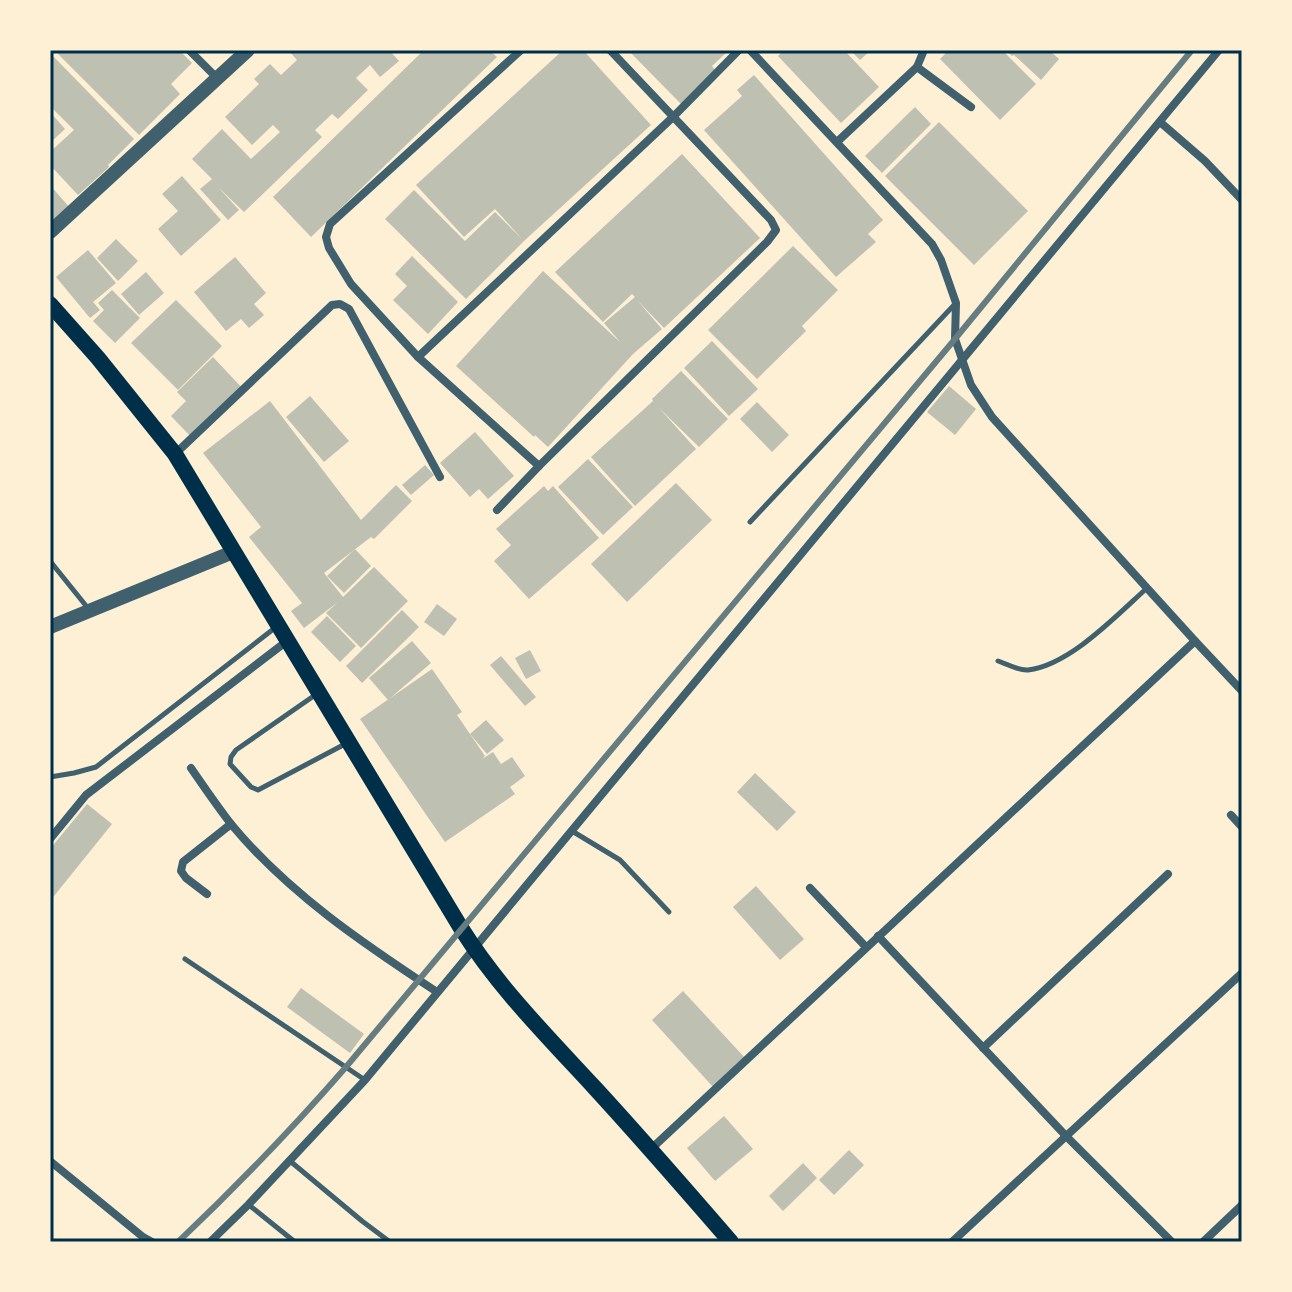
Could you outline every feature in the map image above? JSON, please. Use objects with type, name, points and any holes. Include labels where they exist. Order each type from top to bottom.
[{"type":"main road","points":[[50,304],[175,454],[474,948],[510,996],[651,1149],[731,1242]]},
{"type":"street","points":[[189,50],[218,79]]},
{"type":"street","points":[[50,232],[248,50]]},
{"type":"street","points":[[521,50],[330,224],[326,237],[329,248],[351,284],[418,357],[539,466]]},
{"type":"street","points":[[497,510],[776,230],[771,220],[610,50]]},
{"type":"street","points":[[418,357],[673,117],[739,50]]},
{"type":"street","points":[[750,50],[932,244],[956,303],[955,339],[962,360],[971,385],[992,417],[1242,691]]},
{"type":"street","points":[[837,142],[917,67],[924,50]]},
{"type":"street","points":[[210,1242],[365,1080],[1219,50]]},
{"type":"street","points":[[917,67],[971,107]]},
{"type":"street","points":[[1160,122],[1205,161],[1242,200]]},
{"type":"street","points":[[175,454],[332,305],[340,304],[349,309],[440,477]]},
{"type":"street","points":[[50,627],[233,552]]},
{"type":"street","points":[[50,839],[86,795],[287,641]]},
{"type":"street","points":[[651,1149],[1195,641]]},
{"type":"street","points":[[191,768],[231,824],[269,864],[338,925],[437,992]]},
{"type":"street","points":[[1231,815],[1242,827]]},
{"type":"street","points":[[207,894],[186,878],[181,871],[183,862],[231,824]]},
{"type":"street","points":[[983,1048],[1168,874]]},
{"type":"street","points":[[810,888],[866,947]]},
{"type":"street","points":[[878,936],[1066,1136],[1172,1242]]},
{"type":"street","points":[[952,1242],[1242,973]]},
{"type":"street","points":[[50,1161],[152,1242]]},
{"type":"street","points":[[1203,1242],[1242,1205]]},
{"type":"lane","points":[[750,522],[956,303]]},
{"type":"lane","points":[[50,561],[91,611]]},
{"type":"lane","points":[[998,661],[1025,670],[1049,663],[1086,643],[1147,588]]},
{"type":"lane","points":[[50,777],[96,767],[278,625]]},
{"type":"lane","points":[[318,692],[236,750],[230,764],[251,787],[258,790],[349,742]]},
{"type":"lane","points":[[571,830],[620,860],[669,912]]},
{"type":"lane","points":[[185,959],[365,1080]]},
{"type":"lane","points":[[290,1161],[390,1242]]},
{"type":"lane","points":[[248,1205],[295,1242]]},
{"type":"building","points":[[54,50],[179,50],[192,63],[171,84],[180,94],[139,135]]},
{"type":"building","points":[[288,50],[389,50],[399,61],[380,77],[370,65],[356,78],[368,90],[338,119],[332,114],[315,130],[322,137],[244,212],[218,187],[239,210],[228,220],[200,189],[212,179],[192,159],[222,129],[251,159],[280,132],[273,125],[252,145],[225,117],[259,84],[254,79],[270,64],[281,75],[297,60]]},
{"type":"building","points":[[424,50],[489,50],[497,57],[311,237],[273,197]]},
{"type":"building","points":[[563,50],[583,50],[651,125],[524,241],[466,299],[385,219],[414,190],[465,241],[495,212],[522,239],[495,209],[464,237],[416,185]]},
{"type":"building","points":[[628,50],[727,52],[712,66],[716,71],[682,105]]},
{"type":"building","points":[[784,50],[844,50],[879,87],[841,123],[778,56]]},
{"type":"building","points":[[850,50],[871,50],[860,60]]},
{"type":"building","points":[[949,50],[1002,50],[1036,84],[1000,120],[940,59]]},
{"type":"building","points":[[1006,50],[1049,50],[1059,59],[1041,80]]},
{"type":"building","points":[[50,53],[134,139],[78,195],[50,165],[50,152],[74,130],[50,106]]},
{"type":"building","points":[[754,75],[883,220],[868,234],[876,242],[836,277],[704,130],[742,96],[737,90]]},
{"type":"building","points":[[915,107],[931,124],[882,173],[865,156]]},
{"type":"building","points":[[50,112],[65,129],[50,143]]},
{"type":"building","points":[[939,122],[1028,211],[974,265],[885,176]]},
{"type":"building","points":[[682,154],[760,238],[664,328],[637,300],[662,329],[633,354],[548,447],[456,366],[543,271],[620,342],[604,323],[635,297],[632,294],[603,322],[555,272]]},
{"type":"building","points":[[182,176],[221,220],[181,256],[158,229],[178,211],[162,194]]},
{"type":"building","points":[[50,185],[70,208],[50,225]]},
{"type":"building","points":[[116,239],[138,261],[118,281],[97,258]]},
{"type":"building","points":[[793,246],[838,290],[802,326],[806,331],[757,379],[708,330]]},
{"type":"building","points":[[88,250],[116,283],[93,302],[100,310],[90,318],[56,277]]},
{"type":"building","points":[[412,256],[458,302],[428,334],[393,300],[407,286],[395,274]]},
{"type":"building","points":[[235,257],[266,293],[254,304],[264,315],[249,328],[241,319],[226,331],[194,292]]},
{"type":"building","points":[[146,272],[164,293],[139,315],[121,294]]},
{"type":"building","points":[[112,290],[140,318],[115,343],[93,321],[104,310],[98,303]]},
{"type":"building","points":[[176,300],[222,346],[178,390],[131,343]]},
{"type":"building","points":[[712,341],[758,389],[729,416],[684,368]]},
{"type":"building","points":[[213,357],[244,390],[193,439],[171,416],[186,401],[177,392]]},
{"type":"building","points":[[681,371],[728,419],[699,447],[659,408],[696,449],[635,506],[591,457]]},
{"type":"building","points":[[949,386],[976,409],[955,435],[927,412]]},
{"type":"building","points":[[310,396],[349,441],[324,462],[286,417]]},
{"type":"building","points":[[270,401],[361,520],[396,485],[412,501],[374,539],[371,537],[324,573],[343,597],[374,567],[408,601],[361,648],[326,613],[338,602],[304,628],[291,611],[302,603],[249,537],[261,527],[203,453]]},
{"type":"building","points":[[757,402],[789,435],[772,452],[740,419]]},
{"type":"building","points":[[475,432],[514,476],[488,499],[479,489],[470,497],[440,463]]},
{"type":"building","points":[[588,459],[633,507],[603,535],[558,487]]},
{"type":"building","points":[[425,465],[434,475],[411,495],[402,485]]},
{"type":"building","points":[[676,483],[712,520],[627,602],[591,564]]},
{"type":"building","points":[[544,486],[548,491],[553,486],[599,538],[529,599],[494,561],[511,545],[496,529]]},
{"type":"building","points":[[355,549],[371,566],[344,593],[327,576]]},
{"type":"building","points":[[437,604],[457,619],[444,636],[424,622]]},
{"type":"building","points":[[402,610],[419,627],[362,683],[346,666]]},
{"type":"building","points":[[327,616],[356,646],[340,662],[311,632]]},
{"type":"building","points":[[412,641],[431,663],[388,700],[369,678]]},
{"type":"building","points":[[530,650],[541,671],[526,679],[515,658]]},
{"type":"building","points":[[501,656],[536,697],[525,706],[490,665]]},
{"type":"building","points":[[432,669],[462,712],[457,715],[485,756],[482,759],[493,752],[501,764],[512,757],[525,776],[510,787],[515,794],[445,842],[360,719]]},
{"type":"building","points":[[486,720],[504,740],[487,754],[470,734]]},
{"type":"building","points":[[755,773],[796,812],[777,831],[737,792]]},
{"type":"building","points":[[87,804],[112,824],[50,901],[50,849]]},
{"type":"building","points":[[756,886],[804,939],[780,960],[733,907]]},
{"type":"building","points":[[301,988],[364,1034],[350,1053],[287,1007]]},
{"type":"building","points":[[683,991],[746,1059],[714,1088],[652,1020]]},
{"type":"building","points":[[724,1116],[753,1149],[715,1181],[687,1148]]},
{"type":"building","points":[[849,1150],[864,1165],[834,1195],[819,1180]]},
{"type":"building","points":[[803,1163],[817,1178],[783,1211],[769,1196]]},
{"type":"railway","points":[[178,1242],[222,1200],[346,1067],[955,339],[1192,50]]}]
